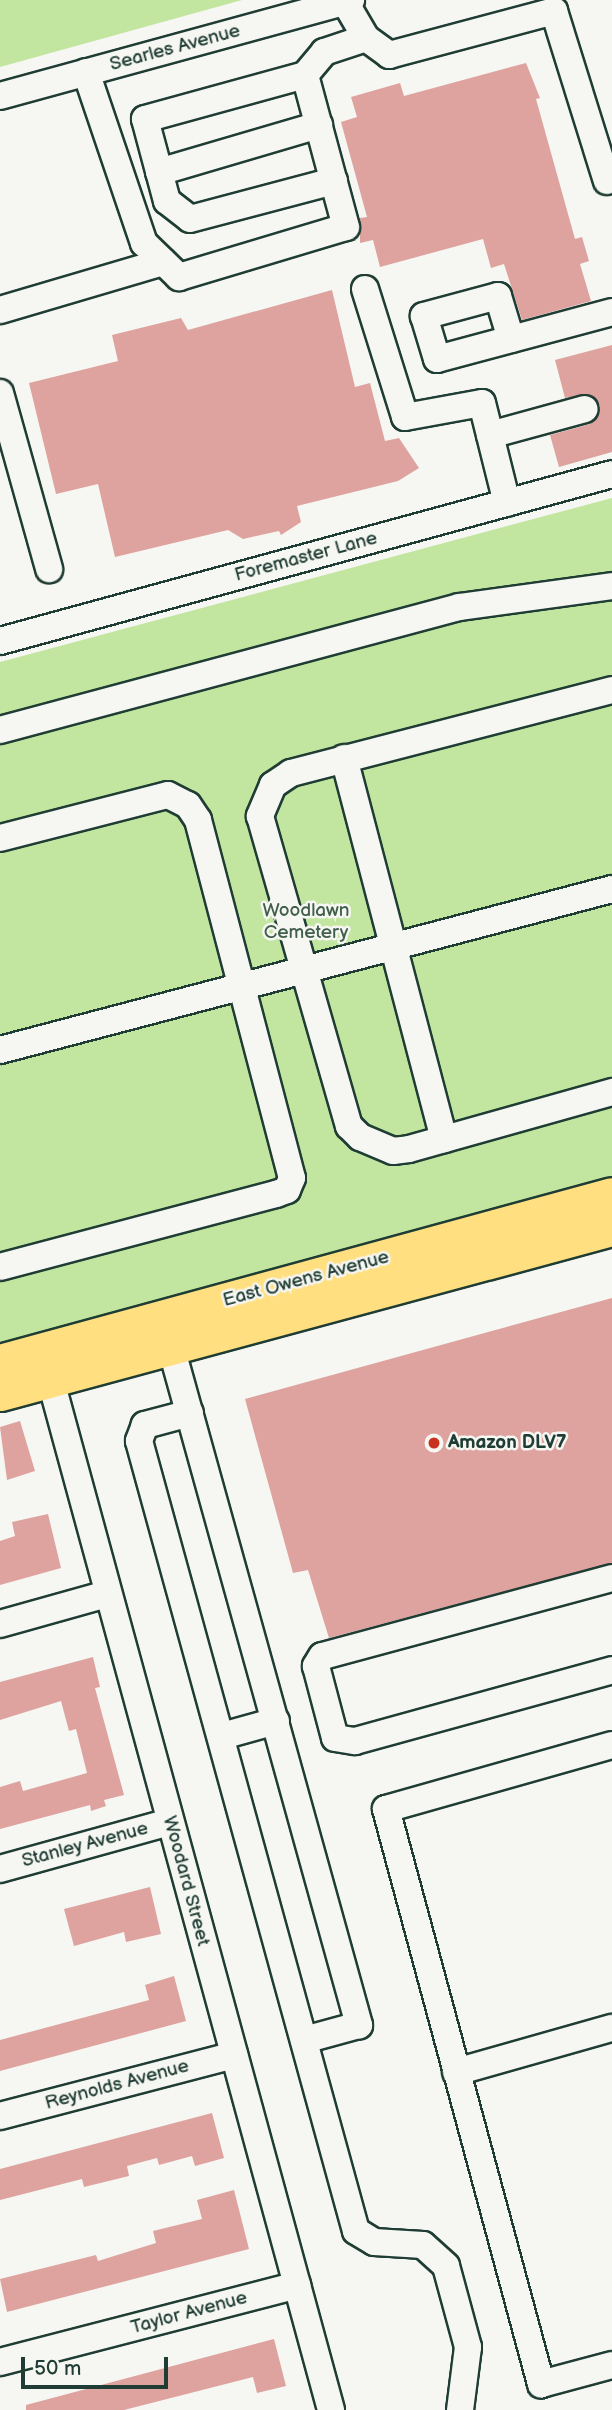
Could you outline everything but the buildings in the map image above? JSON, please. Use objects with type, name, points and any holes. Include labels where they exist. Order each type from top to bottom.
[{"type":"main road","name":"East Owens Avenue","points":[[0,1393],[47,1365],[612,1195]]},
{"type":"main road","name":"East Owens Avenue","points":[[0,1362],[47,1365],[171,1347],[612,1228]]},
{"type":"street","points":[[348,1],[366,38],[389,55],[519,10],[554,11],[610,188]]},
{"type":"street","name":"Searles Avenue","points":[[0,96],[348,1]]},
{"type":"street","points":[[334,181],[190,219],[167,201],[145,119],[305,75],[324,52],[366,38]]},
{"type":"street","points":[[86,72],[144,243],[179,277],[346,227],[305,75]]},
{"type":"street","points":[[159,172],[319,125]]},
{"type":"street","points":[[0,310],[163,262]]},
{"type":"street","points":[[365,289],[405,417],[482,403],[507,503]]},
{"type":"street","points":[[511,339],[612,312]]},
{"type":"street","points":[[0,393],[49,569]]},
{"type":"street","points":[[490,435],[585,409]]},
{"type":"street","name":"Foremaster Lane","points":[[0,641],[612,474]]},
{"type":"street","points":[[0,730],[459,607],[612,586]]},
{"type":"street","points":[[612,690],[290,773],[272,785],[260,816],[349,1126],[360,1137],[393,1151],[612,1093]]},
{"type":"street","points":[[344,758],[444,1139]]},
{"type":"street","points":[[0,838],[177,796],[198,820],[292,1178],[287,1190],[0,1267]]},
{"type":"street","points":[[0,1050],[612,889]]},
{"type":"street","points":[[171,1347],[359,2025],[304,2040]]},
{"type":"street","name":"Woodard Street","points":[[47,1365],[107,1594],[331,2410]]},
{"type":"street","points":[[190,1413],[145,1425],[139,1441],[356,2231],[374,2242],[423,2245],[446,2266],[470,2360],[460,2410]]},
{"type":"street","points":[[612,1578],[322,1656],[316,1666],[335,1738],[355,1741],[612,1670]]},
{"type":"street","points":[[0,1624],[107,1594]]},
{"type":"street","points":[[222,1736],[276,1721]]},
{"type":"street","points":[[612,1745],[386,1809],[541,2384],[612,2365]]},
{"type":"street","name":"Stanley Avenue","points":[[0,1868],[170,1822]]},
{"type":"street","points":[[456,2072],[612,2028]]},
{"type":"street","name":"Reynolds Avenue","points":[[0,2116],[234,2055]]},
{"type":"street","name":"Taylor Avenue","points":[[0,2362],[297,2285]]},
{"type":"green space","points":[[0,0],[242,0],[0,67]]},
{"type":"green space","name":"Woodlawn Cemetery","points":[[612,498],[612,1181],[0,1345],[0,662]]},
{"type":"place","name":"Amazon DLV7","points":[[434,1443]]}]
